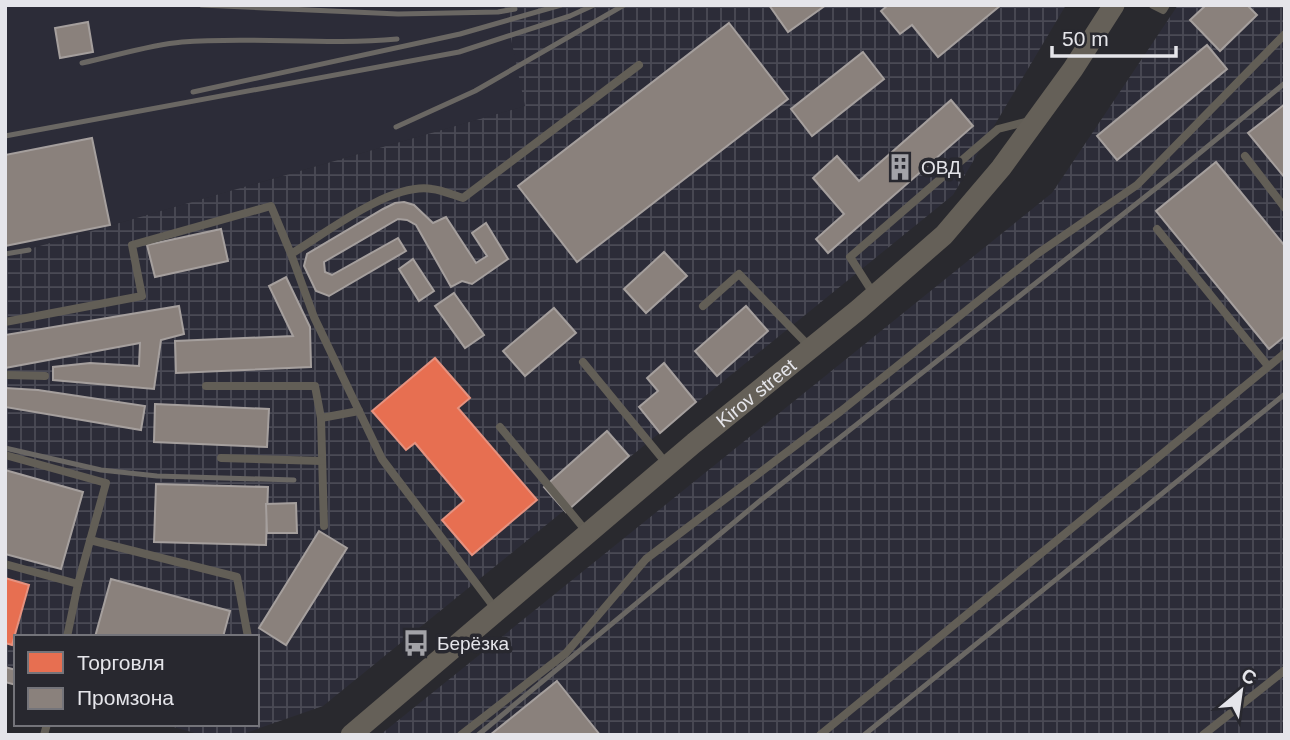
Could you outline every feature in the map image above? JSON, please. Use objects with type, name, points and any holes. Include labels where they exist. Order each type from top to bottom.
[{"type":"main road","name":"Kirov street","points":[[351,735],[944,235],[1036,120],[1114,5]]},
{"type":"lane","points":[[1153,5],[1163,10],[1167,5]]},
{"type":"lane","points":[[461,735],[566,653],[646,559],[841,411],[1037,254],[1137,185],[1285,34]]},
{"type":"lane","points":[[291,254],[382,198],[409,190],[431,188],[463,198],[639,65]]},
{"type":"lane","points":[[874,296],[850,257],[998,129],[1036,120]]},
{"type":"lane","points":[[1245,156],[1285,208]]},
{"type":"lane","points":[[5,322],[142,296],[132,245],[271,206],[314,317],[382,459],[497,611]]},
{"type":"lane","points":[[1157,229],[1268,366]]},
{"type":"lane","points":[[703,306],[739,274],[812,348]]},
{"type":"lane","points":[[820,735],[1285,353]]},
{"type":"lane","points":[[583,362],[668,465]]},
{"type":"lane","points":[[5,375],[45,376]]},
{"type":"lane","points":[[206,386],[315,386],[321,418],[324,526]]},
{"type":"lane","points":[[321,418],[359,411]]},
{"type":"lane","points":[[500,428],[588,533]]},
{"type":"lane","points":[[5,456],[106,483],[78,584],[68,635]]},
{"type":"lane","points":[[221,458],[322,461]]},
{"type":"lane","points":[[90,540],[237,577],[248,635]]},
{"type":"lane","points":[[5,564],[78,584]]},
{"type":"lane","points":[[1203,735],[1285,670]]},
{"type":"shaded area","points":[[5,5],[504,5],[526,106],[5,256]]},
{"type":"shaded area","points":[[504,5],[1066,5],[953,195],[323,706],[240,735],[202,735],[170,726],[259,726],[259,635],[14,635],[14,683],[5,681],[5,256],[525,106]]},
{"type":"shaded area","points":[[1178,5],[1285,5],[1285,735],[380,735],[1052,193]]},
{"type":"building: Торговля","points":[[435,358],[470,398],[458,408],[537,500],[472,555],[442,520],[464,501],[415,443],[406,450],[372,411]]},
{"type":"building: Торговля","points":[[5,578],[29,585],[12,645],[5,643]]},
{"type":"building: Промзона","points":[[769,5],[826,5],[788,32]]},
{"type":"building: Промзона","points":[[888,5],[1001,5],[938,57],[912,25],[900,34],[881,11]]},
{"type":"building: Промзона","points":[[1206,5],[1247,5],[1257,15],[1220,51],[1190,20]]},
{"type":"building: Промзона","points":[[88,22],[93,52],[60,58],[55,28]]},
{"type":"building: Промзона","points":[[729,23],[788,99],[577,262],[518,186]]},
{"type":"building: Промзона","points":[[1207,45],[1227,69],[1117,160],[1097,136]]},
{"type":"building: Промзона","points":[[863,52],[884,79],[812,136],[791,109]]},
{"type":"building: Промзона","name":"ОВД","points":[[951,100],[973,126],[828,253],[816,239],[844,214],[813,178],[837,156],[859,181]]},
{"type":"building: Промзона","points":[[1285,104],[1285,178],[1248,133]]},
{"type":"building: Промзона","points":[[92,138],[110,225],[5,246],[5,155]]},
{"type":"building: Промзона","points":[[1216,162],[1285,246],[1285,336],[1269,349],[1156,211]]},
{"type":"building: Промзона","points":[[404,202],[414,205],[433,223],[446,217],[476,263],[487,256],[472,233],[486,223],[508,259],[472,284],[462,281],[451,287],[416,225],[398,219],[324,262],[325,272],[332,275],[398,238],[406,251],[329,296],[316,291],[304,266],[307,254],[383,209]]},
{"type":"building: Промзона","points":[[221,229],[228,261],[155,277],[147,245]]},
{"type":"building: Промзона","points":[[664,252],[687,276],[646,313],[624,289]]},
{"type":"building: Промзона","points":[[413,259],[434,291],[419,301],[399,269]]},
{"type":"building: Промзона","points":[[286,277],[310,327],[311,367],[176,373],[175,341],[293,336],[269,286]]},
{"type":"building: Промзона","points":[[454,293],[484,335],[465,348],[435,306]]},
{"type":"building: Промзона","points":[[179,306],[184,334],[161,340],[154,389],[53,380],[53,367],[90,363],[139,366],[140,343],[5,368],[5,335]]},
{"type":"building: Промзона","points":[[746,306],[768,331],[717,376],[695,351]]},
{"type":"building: Промзона","points":[[554,308],[576,333],[525,376],[503,351]]},
{"type":"building: Промзона","points":[[664,363],[696,402],[660,433],[639,407],[658,391],[647,378]]},
{"type":"building: Промзона","points":[[5,388],[38,390],[145,406],[141,430],[5,407]]},
{"type":"building: Промзона","points":[[155,404],[269,409],[267,447],[154,442]]},
{"type":"building: Промзона","points":[[607,431],[629,456],[566,512],[544,487]]},
{"type":"building: Промзона","points":[[5,470],[83,492],[61,569],[5,554]]},
{"type":"building: Промзона","points":[[156,484],[268,487],[266,545],[154,542]]},
{"type":"building: Промзона","points":[[296,503],[297,533],[267,533],[266,504]]},
{"type":"building: Промзона","points":[[319,531],[347,548],[286,645],[259,628]]},
{"type":"building: Промзона","points":[[111,579],[230,611],[224,635],[96,635]]},
{"type":"building: Промзона","points":[[5,667],[14,669],[14,684],[5,682]]},
{"type":"building: Промзона","points":[[557,681],[600,735],[490,735]]},
{"type":"railway","points":[[201,5],[398,14],[498,12],[515,9]]},
{"type":"railway","points":[[193,92],[460,34],[561,5]]},
{"type":"railway","points":[[5,136],[459,52],[570,16],[594,5]]},
{"type":"railway","points":[[396,127],[475,91],[624,5]]},
{"type":"railway","points":[[82,63],[182,42],[344,42],[397,39]]},
{"type":"railway","points":[[478,735],[761,500],[1285,83]]},
{"type":"railway","points":[[5,254],[29,250]]},
{"type":"railway","points":[[864,735],[1285,394]]},
{"type":"railway","points":[[5,448],[101,470],[157,476],[294,480]]},
{"type":"place","name":"ОВД","points":[[900,167]]},
{"type":"place","name":"Берёзка","points":[[416,643]]}]
